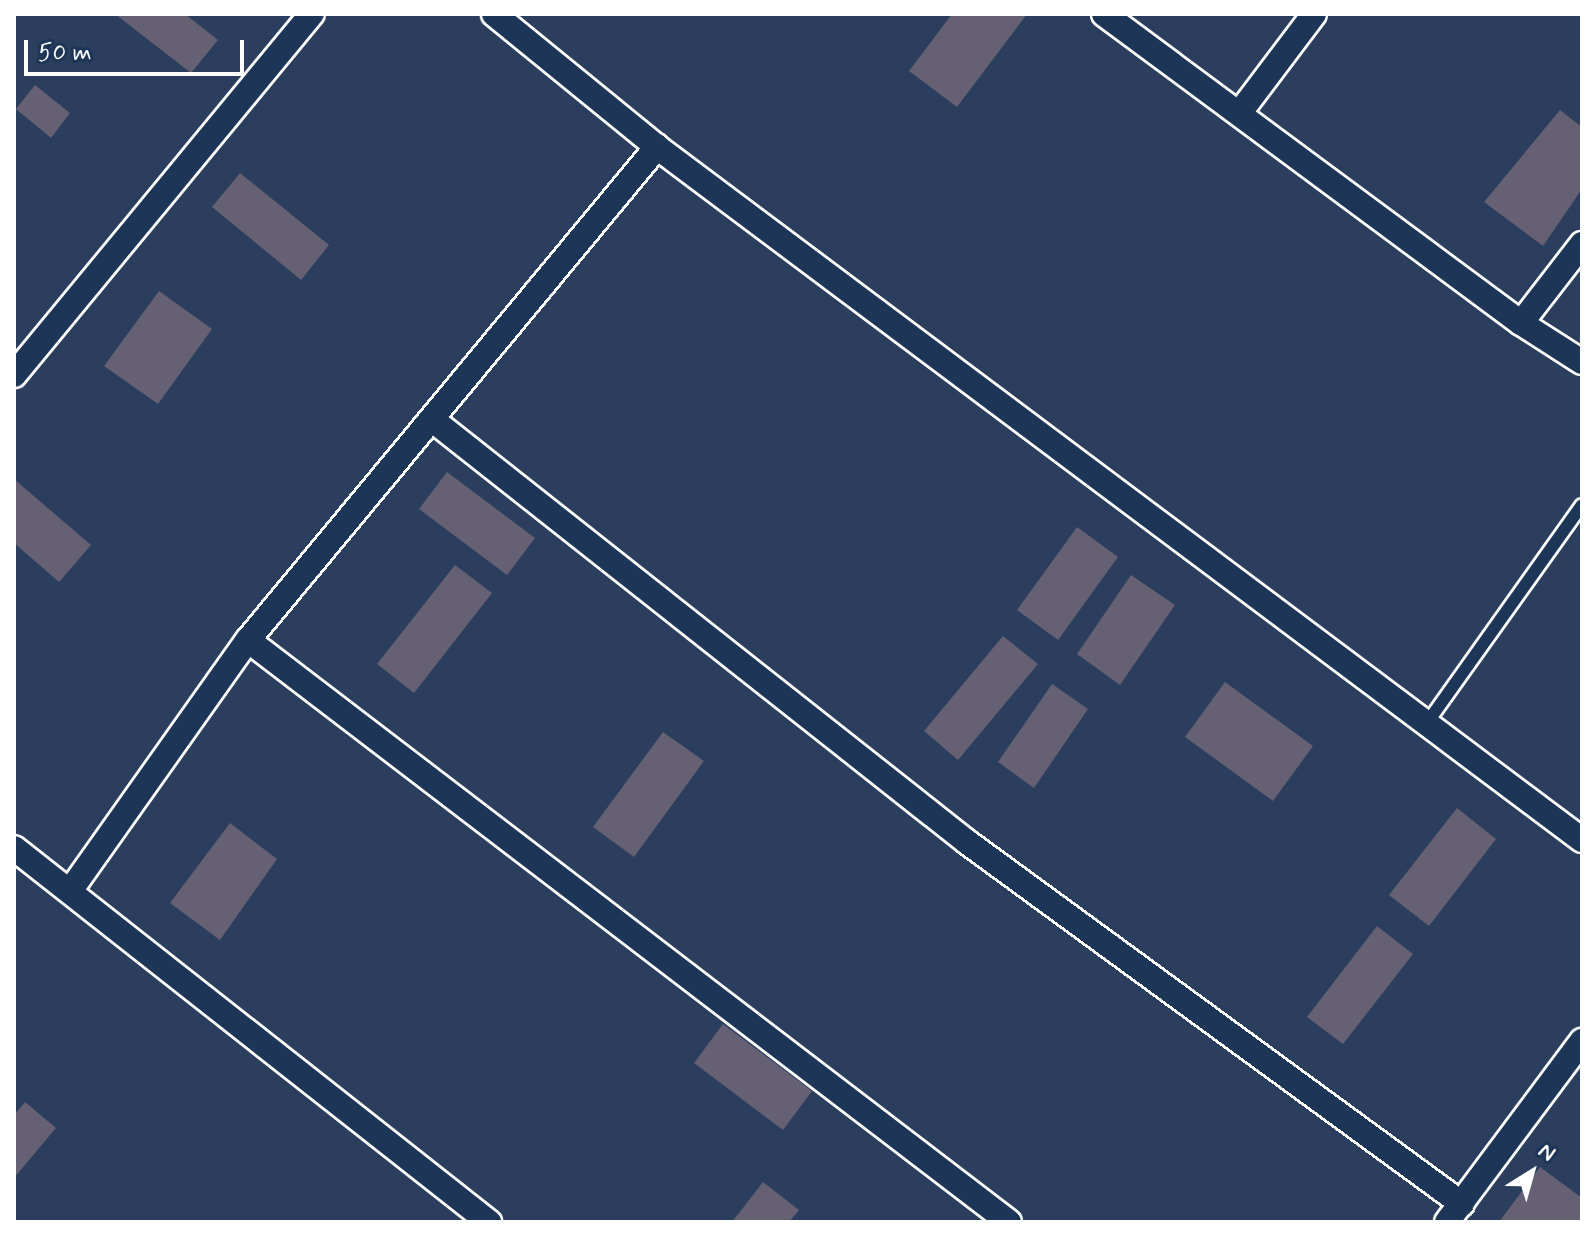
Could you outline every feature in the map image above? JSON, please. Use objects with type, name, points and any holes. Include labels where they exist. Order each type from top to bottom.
[{"type":"street","points":[[14,375],[312,14]]},
{"type":"street","points":[[494,14],[657,147],[1582,840]]},
{"type":"street","points":[[1104,14],[1241,111],[1521,323],[1582,362]]},
{"type":"street","points":[[1241,111],[1314,14]]},
{"type":"street","points":[[70,891],[248,640],[434,421],[657,147]]},
{"type":"street","points":[[1521,323],[1582,244]]},
{"type":"street","points":[[434,421],[967,842],[1455,1213],[1582,1041]]},
{"type":"street","points":[[248,640],[1009,1222]]},
{"type":"street","points":[[14,848],[489,1222]]},
{"type":"lane","points":[[1427,723],[1582,505]]},
{"type":"building","points":[[115,14],[185,14],[218,40],[191,73]]},
{"type":"building","points":[[952,14],[1027,14],[957,107],[909,71]]},
{"type":"building","points":[[35,85],[70,113],[51,138],[16,109]]},
{"type":"building","points":[[1560,110],[1582,127],[1582,189],[1543,246],[1484,202]]},
{"type":"building","points":[[240,173],[329,245],[301,280],[212,207]]},
{"type":"building","points":[[159,291],[212,329],[158,404],[104,366]]},
{"type":"building","points":[[447,472],[535,538],[507,575],[419,509]]},
{"type":"building","points":[[14,479],[91,545],[59,582],[14,543]]},
{"type":"building","points":[[1077,527],[1118,557],[1058,640],[1017,610]]},
{"type":"building","points":[[455,565],[492,593],[414,693],[377,664]]},
{"type":"building","points":[[1131,575],[1175,605],[1120,685],[1077,654]]},
{"type":"building","points":[[1003,636],[1038,664],[958,760],[924,731]]},
{"type":"building","points":[[1225,682],[1313,746],[1273,801],[1185,737]]},
{"type":"building","points":[[1052,684],[1088,709],[1034,788],[998,762]]},
{"type":"building","points":[[663,732],[704,761],[634,857],[593,827]]},
{"type":"building","points":[[1457,808],[1496,839],[1429,926],[1389,895]]},
{"type":"building","points":[[230,823],[277,859],[220,940],[170,903]]},
{"type":"building","points":[[1377,926],[1413,954],[1343,1044],[1307,1017]]},
{"type":"building","points":[[723,1024],[812,1091],[783,1130],[694,1063]]},
{"type":"building","points":[[25,1102],[56,1128],[14,1178],[14,1115]]},
{"type":"building","points":[[1540,1167],[1582,1198],[1582,1222],[1499,1222]]},
{"type":"building","points":[[763,1182],[799,1210],[789,1222],[732,1222]]}]
